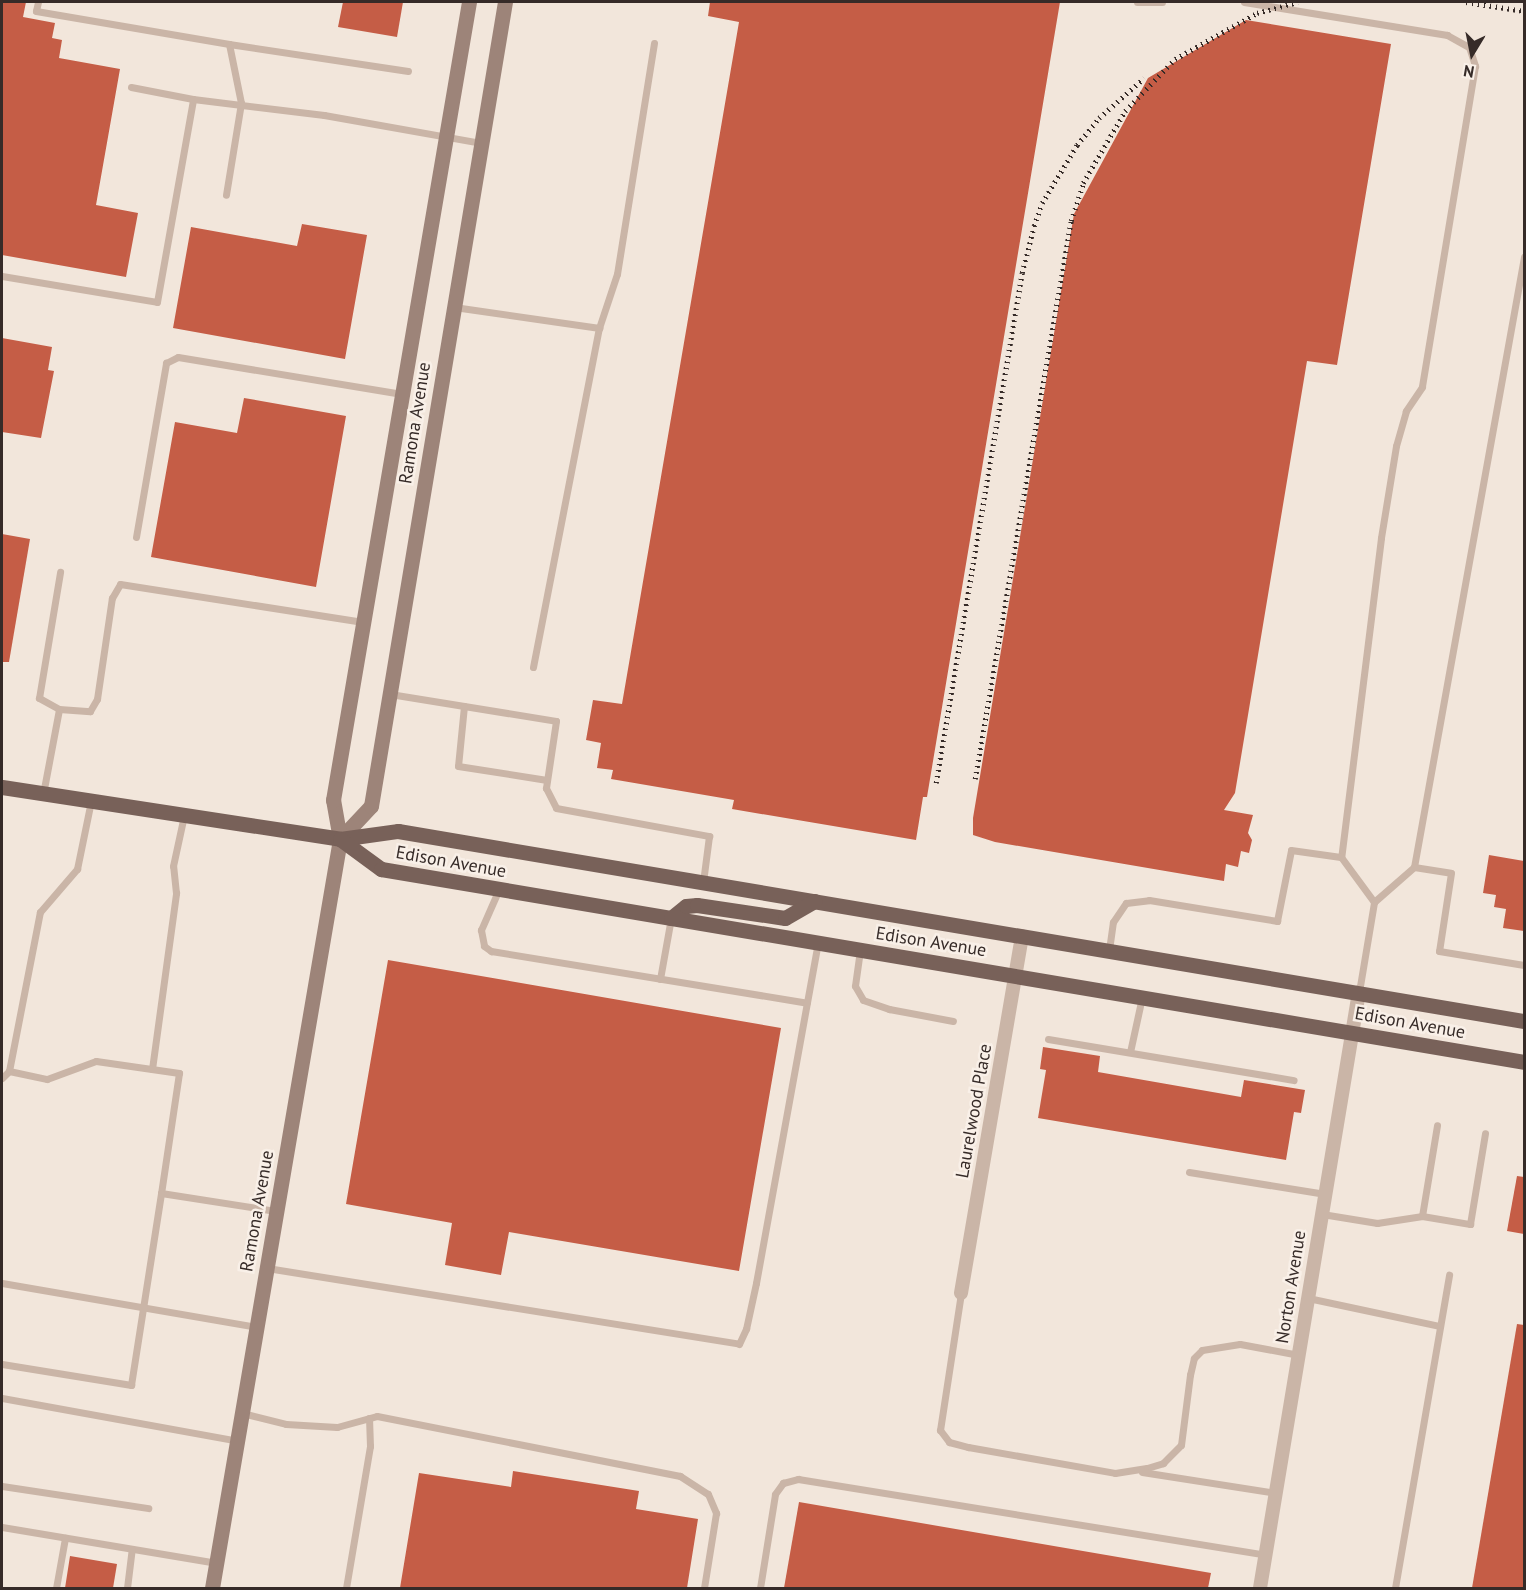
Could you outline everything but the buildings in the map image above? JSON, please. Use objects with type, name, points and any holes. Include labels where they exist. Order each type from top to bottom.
[{"type":"main road","name":"Ramona Avenue","points":[[212,1588],[339,839],[333,800],[469,2]]},
{"type":"main road","name":"Ramona Avenue","points":[[339,839],[371,806],[505,2]]},
{"type":"main road","name":"Edison Avenue","points":[[2,787],[339,839],[398,831],[1524,1021]]},
{"type":"main road","name":"Edison Avenue","points":[[339,839],[381,869],[1524,1062]]},
{"type":"main road","points":[[671,918],[686,906],[698,904],[785,918],[814,901]]},
{"type":"street","name":"Laurelwood Place","points":[[961,1293],[1022,936]]},
{"type":"street","name":"Norton Avenue","points":[[1260,1588],[1359,992]]},
{"type":"lane","points":[[38,2],[36,11],[229,44],[408,71]]},
{"type":"lane","points":[[1137,2],[1162,2]]},
{"type":"lane","points":[[1244,2],[1447,35],[1469,47],[1475,66],[1422,387],[1406,411],[1392,469],[1341,857],[1374,902]]},
{"type":"lane","points":[[533,667],[599,328],[617,274],[654,43]]},
{"type":"lane","points":[[226,195],[241,103],[229,44]]},
{"type":"lane","points":[[131,87],[193,99],[241,103],[481,143]]},
{"type":"lane","points":[[2,276],[157,302],[193,99]]},
{"type":"lane","points":[[1359,992],[1374,902],[1414,867],[1524,257]]},
{"type":"lane","points":[[454,308],[599,328]]},
{"type":"lane","points":[[136,537],[166,363],[178,357],[402,394]]},
{"type":"lane","points":[[60,572],[39,698],[59,709],[90,711],[97,699],[112,598],[120,584],[363,622]]},
{"type":"lane","points":[[390,694],[556,721],[546,788],[556,808],[709,836],[703,882]]},
{"type":"lane","points":[[464,706],[458,766],[548,780]]},
{"type":"lane","points":[[43,794],[59,709]]},
{"type":"lane","points":[[2,1078],[9,1071],[40,912],[77,869],[91,801]]},
{"type":"lane","points":[[152,1069],[176,893],[173,866],[184,815]]},
{"type":"lane","points":[[1109,950],[1113,922],[1126,903],[1149,900],[1277,921],[1291,850],[1341,857]]},
{"type":"lane","points":[[1414,867],[1451,873],[1439,951],[1524,965]]},
{"type":"lane","points":[[499,890],[481,930],[481,940],[491,951],[807,1003]]},
{"type":"lane","points":[[660,979],[671,918]]},
{"type":"lane","points":[[267,1268],[739,1344],[746,1329],[756,1283],[818,943]]},
{"type":"lane","points":[[860,950],[855,986],[862,1000],[889,1010],[954,1021]]},
{"type":"lane","points":[[1130,1052],[1142,997]]},
{"type":"lane","points":[[1048,1039],[1294,1080]]},
{"type":"lane","points":[[2,1364],[131,1385],[179,1073],[96,1061],[48,1079],[9,1071]]},
{"type":"lane","points":[[1422,1216],[1437,1125]]},
{"type":"lane","points":[[1322,1214],[1377,1223],[1422,1216],[1470,1224],[1485,1133]]},
{"type":"lane","points":[[1189,1172],[1325,1194]]},
{"type":"lane","points":[[161,1193],[276,1211]]},
{"type":"lane","points":[[1395,1588],[1449,1275]]},
{"type":"lane","points":[[2,1283],[257,1327]]},
{"type":"lane","points":[[961,1293],[942,1437],[968,1447],[1005,1454],[1115,1473],[1135,1471],[1163,1463],[1181,1445],[1190,1375],[1194,1359],[1202,1350],[1240,1344],[1299,1355]]},
{"type":"lane","points":[[1308,1298],[1440,1326]]},
{"type":"lane","points":[[2,1398],[237,1441]]},
{"type":"lane","points":[[242,1413],[286,1424],[337,1427],[377,1416],[468,1432],[680,1476],[708,1494],[716,1513],[704,1588]]},
{"type":"lane","points":[[346,1588],[370,1446],[369,1418]]},
{"type":"lane","points":[[1135,1471],[1276,1493]]},
{"type":"lane","points":[[760,1588],[775,1494],[783,1483],[798,1479],[1265,1555]]},
{"type":"lane","points":[[2,1486],[148,1508]]},
{"type":"lane","points":[[2,1527],[217,1563]]},
{"type":"lane","points":[[56,1588],[65,1538]]},
{"type":"lane","points":[[127,1588],[132,1549]]},
{"type":"railway","points":[[975,779],[1071,221],[1083,183],[1125,111],[1175,59],[1257,13],[1298,2]]},
{"type":"railway","points":[[1466,2],[1524,11]]},
{"type":"railway","points":[[936,783],[1022,273],[1034,226],[1042,203],[1077,145],[1099,118],[1144,78]]}]
